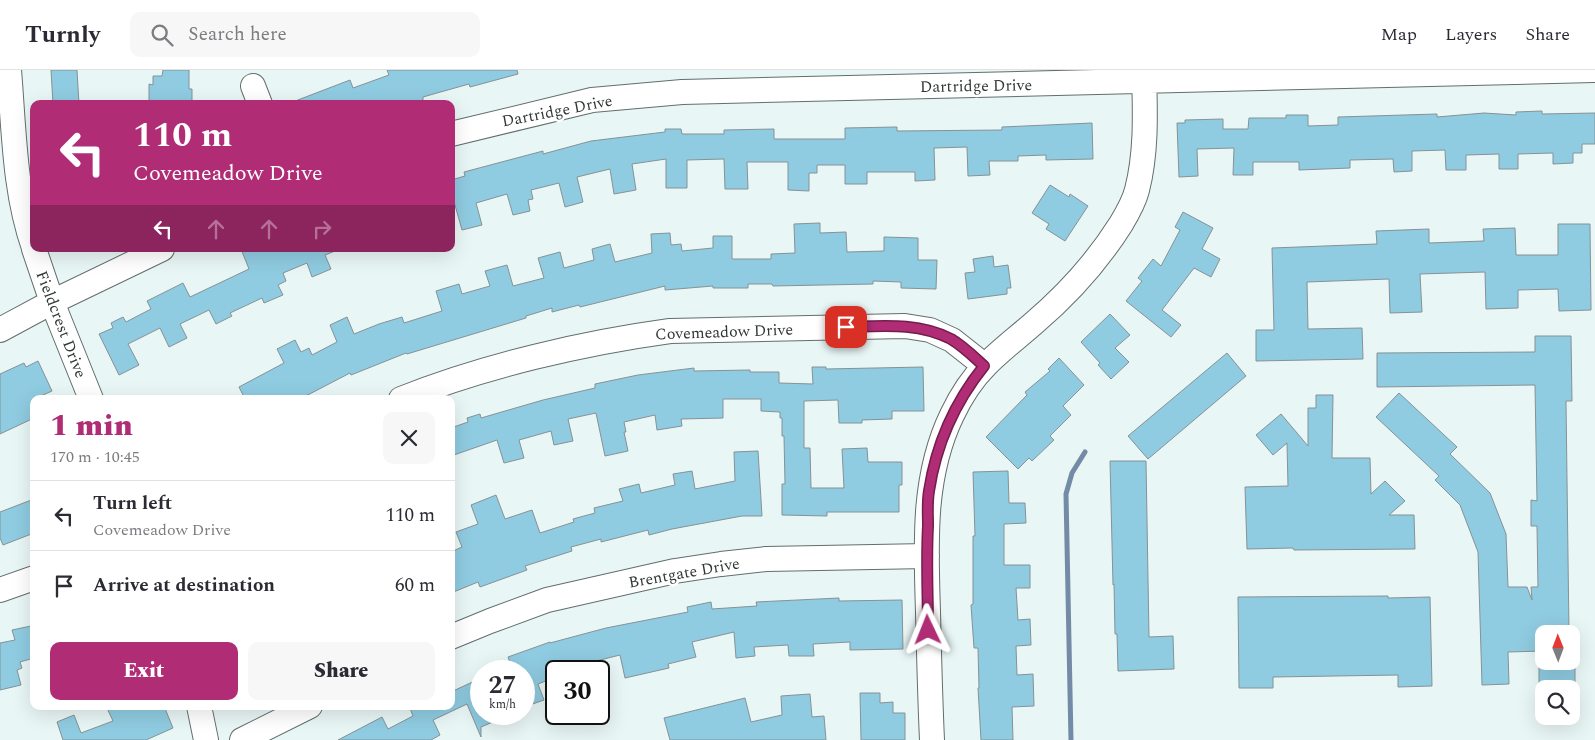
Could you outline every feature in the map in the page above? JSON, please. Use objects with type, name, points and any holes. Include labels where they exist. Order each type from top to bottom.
[{"type":"street","name":"Fieldcrest Drive","points":[[9,70],[6,110],[23,209],[30,234]]},
{"type":"street","name":"Dartridge Drive","points":[[455,133],[592,100],[682,92],[1145,76],[1594,70]]},
{"type":"street","points":[[932,740],[926,556],[929,493],[941,442],[952,415],[971,382],[984,366],[1061,299],[1111,240],[1128,212],[1137,192],[1143,159],[1145,76]]},
{"type":"street","name":"Fieldcrest Drive","points":[[35,252],[52,302],[89,395]]},
{"type":"street","points":[[0,330],[52,302],[156,252]]},
{"type":"street","name":"Covemeadow Drive","points":[[413,395],[477,373],[538,356],[670,331],[905,326],[930,330],[952,340],[984,366]]},
{"type":"street","name":"Brentgate Drive","points":[[455,636],[547,600],[694,568],[766,560],[926,556]]},
{"type":"street","points":[[0,590],[30,579]]},
{"type":"street","points":[[199,710],[206,740]]},
{"type":"street","points":[[242,740],[302,710]]},
{"type":"building","points":[[51,70],[77,70],[79,100],[53,100]]},
{"type":"building","points":[[163,70],[189,70],[189,89],[192,89],[192,100],[149,100],[149,84],[153,85],[153,76],[162,76]]},
{"type":"building","points":[[387,70],[517,70],[518,74],[470,87],[469,84],[423,97],[423,100],[298,100],[350,80],[353,88],[389,75]]},
{"type":"building","points":[[1542,111],[1542,114],[1595,113],[1595,144],[1582,144],[1582,153],[1573,153],[1573,163],[1553,164],[1553,153],[1518,154],[1518,169],[1499,169],[1499,154],[1466,155],[1466,170],[1446,170],[1445,150],[1412,151],[1412,171],[1394,172],[1393,159],[1350,160],[1350,168],[1299,170],[1299,162],[1253,162],[1253,175],[1233,175],[1234,148],[1197,149],[1198,176],[1179,177],[1177,123],[1185,123],[1185,120],[1223,119],[1223,129],[1248,129],[1249,118],[1286,118],[1286,115],[1308,115],[1308,126],[1338,125],[1338,117],[1437,114],[1437,117],[1484,113],[1516,115],[1516,112]]},
{"type":"building","points":[[1092,123],[1093,159],[1046,160],[1046,155],[1018,156],[1018,161],[989,161],[990,175],[968,176],[967,147],[934,148],[935,180],[915,181],[915,172],[867,172],[867,184],[845,184],[845,165],[817,165],[817,173],[809,173],[809,191],[788,190],[788,162],[747,162],[748,189],[725,189],[724,159],[687,160],[687,188],[666,188],[666,159],[632,164],[636,190],[614,194],[610,169],[577,177],[583,202],[565,207],[559,183],[531,190],[533,199],[528,200],[530,211],[513,215],[507,194],[476,203],[482,225],[462,230],[455,205],[455,179],[465,176],[464,172],[543,151],[543,154],[591,141],[665,132],[665,129],[681,129],[682,134],[724,134],[724,130],[774,129],[774,139],[845,139],[845,128],[897,127],[897,131],[1002,130],[1002,127]]},
{"type":"building","points":[[1050,185],[1069,197],[1070,194],[1088,206],[1065,241],[1046,229],[1049,224],[1032,213]]},
{"type":"building","points":[[1183,212],[1213,228],[1202,249],[1220,259],[1211,277],[1194,268],[1162,310],[1181,325],[1171,337],[1126,301],[1142,281],[1138,278],[1153,259],[1161,266],[1180,230],[1175,227]]},
{"type":"building","points":[[820,223],[820,233],[846,232],[847,252],[884,251],[884,237],[918,238],[918,260],[937,260],[936,289],[901,288],[901,282],[873,281],[873,284],[773,286],[772,284],[748,284],[748,288],[713,288],[713,286],[665,290],[665,286],[580,307],[579,305],[552,312],[552,308],[526,316],[526,318],[406,353],[351,375],[350,373],[308,395],[243,395],[239,387],[284,363],[277,349],[295,340],[301,352],[309,348],[312,355],[337,342],[330,325],[347,317],[354,334],[402,317],[404,323],[442,311],[436,291],[459,284],[462,294],[490,286],[485,271],[507,265],[513,286],[544,278],[538,258],[560,252],[564,268],[594,260],[592,249],[610,244],[615,262],[652,253],[651,234],[670,233],[671,245],[681,244],[682,251],[713,248],[713,236],[732,236],[732,259],[771,259],[771,254],[795,253],[794,224]]},
{"type":"building","points":[[1558,224],[1590,224],[1591,310],[1559,311],[1558,289],[1518,290],[1518,308],[1486,309],[1485,272],[1420,274],[1422,312],[1390,313],[1389,279],[1307,282],[1308,329],[1362,328],[1363,359],[1256,361],[1256,330],[1274,330],[1272,248],[1377,244],[1376,231],[1429,229],[1429,243],[1484,241],[1483,229],[1515,228],[1516,255],[1558,255]]},
{"type":"building","points":[[242,252],[332,252],[325,255],[331,269],[312,277],[307,263],[283,273],[286,281],[278,285],[283,295],[264,303],[262,298],[230,313],[232,316],[216,324],[209,310],[180,324],[187,338],[169,347],[160,328],[128,344],[139,365],[119,375],[99,334],[113,328],[111,323],[123,317],[126,322],[151,309],[147,301],[183,283],[190,297],[249,269]]},
{"type":"building","points":[[993,256],[994,267],[1008,265],[1011,288],[1007,288],[1007,294],[968,299],[965,273],[975,272],[973,259]]},
{"type":"building","points":[[1110,314],[1130,335],[1115,348],[1129,362],[1111,379],[1098,365],[1100,363],[1081,342]]},
{"type":"building","points":[[1535,336],[1571,336],[1572,401],[1566,401],[1569,625],[1535,625],[1535,651],[1508,652],[1509,684],[1482,685],[1478,552],[1460,505],[1435,480],[1439,476],[1376,417],[1399,393],[1457,447],[1450,454],[1490,493],[1506,534],[1508,587],[1527,587],[1532,600],[1531,587],[1538,587],[1537,526],[1531,526],[1531,500],[1537,501],[1535,385],[1377,387],[1377,353],[1535,352]]},
{"type":"building","points":[[1227,353],[1246,376],[1148,459],[1128,436]]},
{"type":"building","points":[[1059,358],[1084,385],[1063,406],[1071,415],[1050,436],[1054,440],[1032,461],[1029,458],[1018,469],[986,437],[1027,395],[1025,392],[1050,371],[1048,369]]},
{"type":"building","points":[[38,361],[52,391],[43,395],[30,395],[30,420],[0,434],[0,374],[24,363],[26,367]]},
{"type":"building","points":[[812,367],[826,367],[826,369],[923,367],[924,411],[892,411],[892,419],[862,420],[862,423],[839,423],[838,400],[804,401],[804,448],[810,448],[811,488],[844,488],[842,449],[867,448],[868,462],[902,462],[902,485],[899,485],[899,512],[827,512],[827,516],[782,515],[782,484],[785,484],[782,418],[780,418],[780,412],[761,411],[761,399],[723,399],[723,418],[681,419],[682,426],[657,430],[655,415],[624,422],[628,451],[605,456],[596,413],[568,419],[573,441],[554,445],[551,431],[519,440],[524,458],[504,463],[497,440],[455,455],[455,427],[468,422],[467,418],[480,414],[481,418],[543,400],[595,388],[595,384],[638,375],[694,368],[694,371],[750,370],[750,372],[779,372],[779,383],[813,384]]},
{"type":"building","points":[[1316,395],[1333,395],[1332,458],[1370,458],[1371,494],[1385,481],[1405,501],[1389,515],[1414,515],[1415,549],[1247,549],[1245,487],[1288,486],[1287,443],[1273,455],[1256,435],[1281,414],[1308,446],[1308,408],[1316,408]]},
{"type":"building","points":[[758,451],[762,516],[742,516],[649,535],[648,530],[601,542],[601,539],[571,547],[572,551],[525,566],[527,570],[480,587],[478,582],[455,591],[455,550],[462,547],[456,532],[478,524],[471,505],[496,495],[505,519],[532,510],[540,533],[574,522],[573,519],[595,513],[594,508],[623,501],[619,489],[639,484],[641,493],[675,485],[673,474],[692,471],[695,489],[735,481],[734,452]]},
{"type":"building","points":[[1110,461],[1146,461],[1149,637],[1173,636],[1174,669],[1118,671],[1113,585]]},
{"type":"building","points":[[1008,471],[1009,503],[1025,503],[1026,523],[1004,524],[1004,565],[1030,565],[1030,588],[1016,588],[1018,620],[1030,619],[1031,645],[1016,646],[1017,675],[1033,674],[1034,706],[1012,707],[1013,740],[981,740],[978,648],[974,648],[971,605],[973,604],[973,536],[975,536],[973,472]]},
{"type":"building","points":[[30,501],[30,535],[3,545],[0,538],[0,512]]},
{"type":"building","points":[[1388,596],[1388,598],[1430,597],[1432,686],[1398,687],[1398,675],[1273,677],[1273,688],[1239,688],[1238,597]]},
{"type":"building","points":[[839,598],[839,601],[902,600],[903,649],[850,650],[850,642],[813,644],[814,656],[789,656],[788,645],[754,647],[755,656],[736,658],[734,632],[692,642],[696,657],[668,664],[669,668],[625,678],[620,655],[600,660],[545,660],[545,681],[538,684],[544,700],[535,703],[535,660],[509,660],[508,657],[550,642],[606,628],[688,612],[687,607],[711,602],[712,609],[757,606],[756,602]]},
{"type":"building","points":[[30,626],[30,659],[20,662],[22,668],[17,670],[21,685],[0,690],[0,643],[15,640],[12,630]]},
{"type":"building","points":[[1539,670],[1575,670],[1575,680],[1539,680]]},
{"type":"building","points":[[470,683],[470,711],[467,704],[455,710],[455,690]]},
{"type":"building","points":[[860,693],[880,693],[880,703],[893,702],[893,713],[905,713],[905,740],[861,740]]},
{"type":"building","points":[[810,694],[812,717],[824,716],[826,740],[670,740],[664,718],[745,698],[751,722],[782,715],[781,696]]},
{"type":"building","points":[[108,710],[166,710],[173,728],[146,740],[63,740],[57,722],[74,715],[81,733],[113,721]]},
{"type":"building","points":[[411,710],[454,710],[433,720],[440,735],[431,740],[338,740],[382,717],[388,729],[413,716]]},
{"type":"building","points":[[476,725],[486,725],[481,727],[481,737]]},
{"type":"waterway","points":[[1071,740],[1066,494],[1072,473],[1085,452]]},
{"type":"route","points":[[846,327],[905,326],[930,330],[952,340],[984,366],[971,382],[952,415],[941,442],[935,464],[929,493],[926,556],[928,630]]}]
